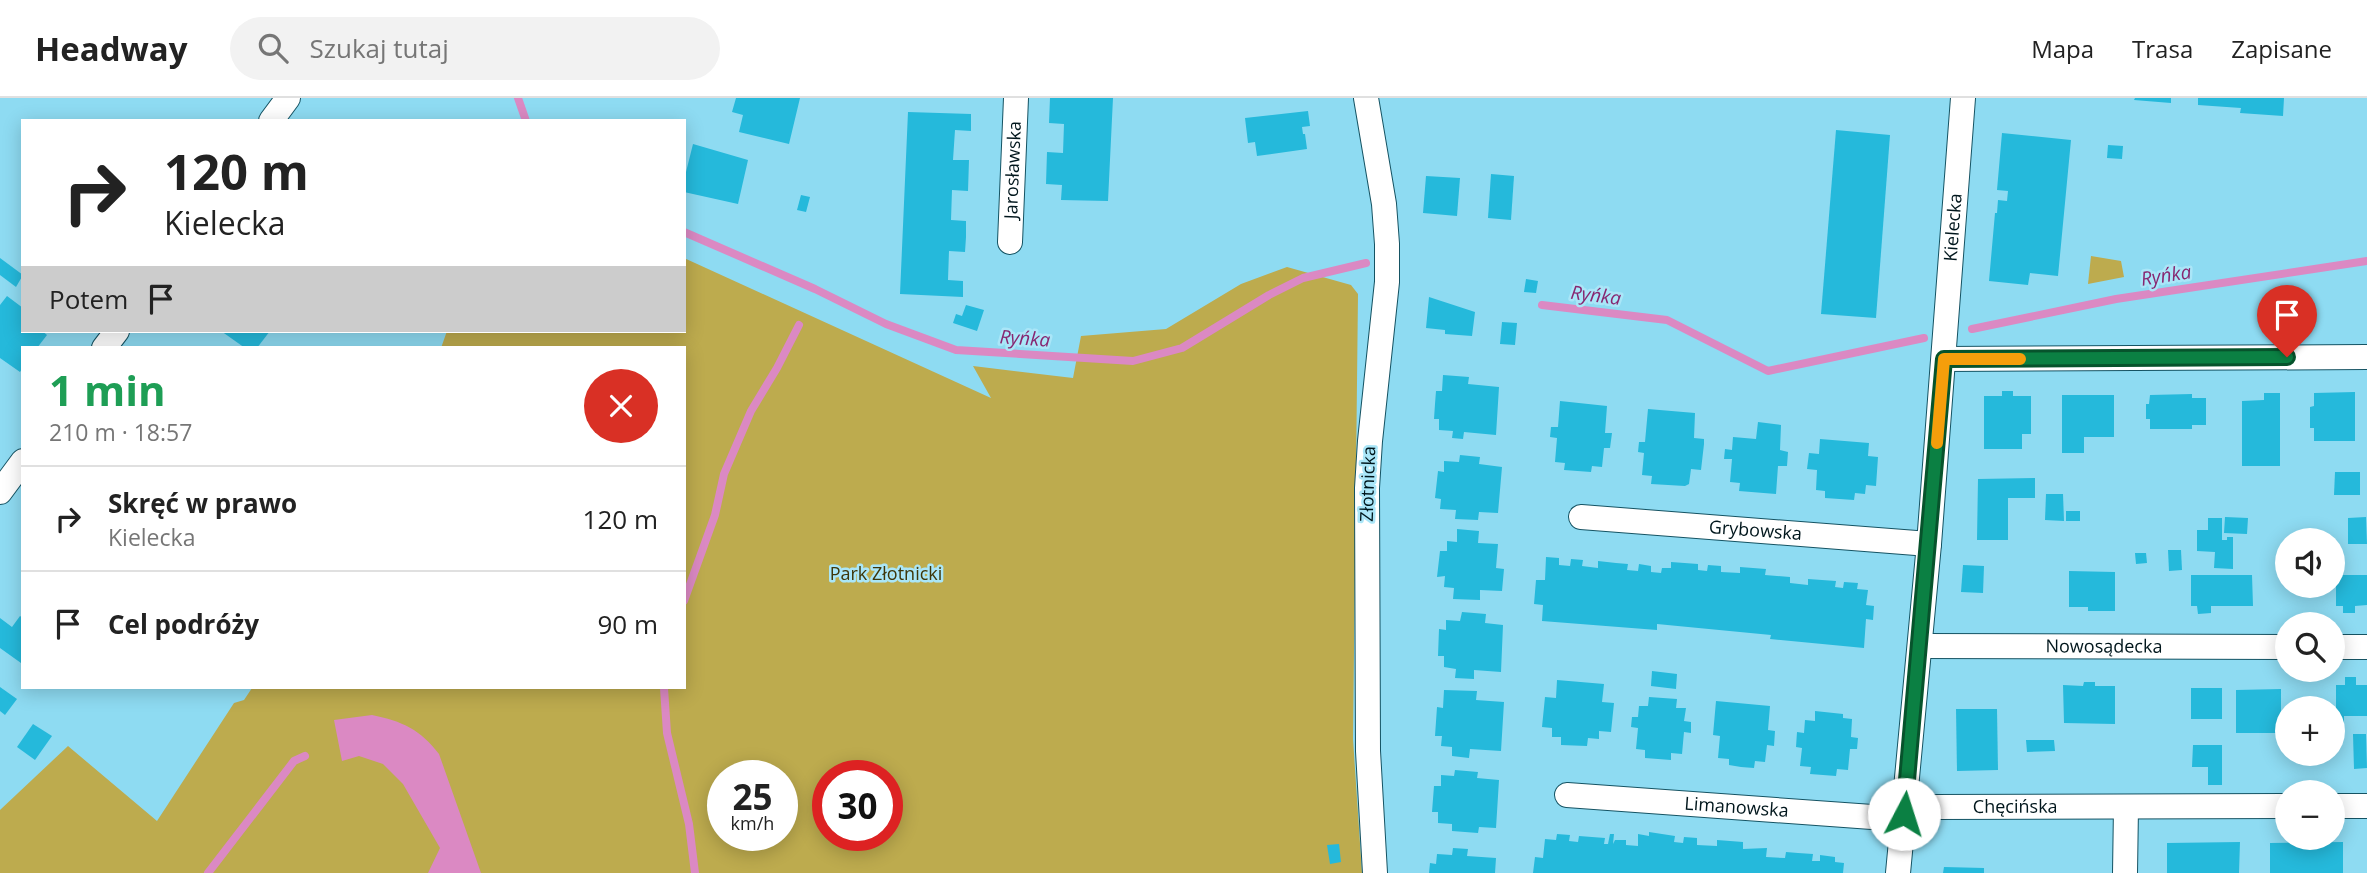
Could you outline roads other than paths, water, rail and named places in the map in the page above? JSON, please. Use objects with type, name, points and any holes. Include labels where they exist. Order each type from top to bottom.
[{"type":"street","points":[[272,119],[288,98]]},
{"type":"street","name":"Jarosławska","points":[[1010,242],[1016,98]]},
{"type":"street","name":"Złotnicka","points":[[1366,98],[1384,204],[1387,254],[1386,294],[1367,488],[1368,751],[1375,873]]},
{"type":"street","name":"Kielecka","points":[[1898,873],[1929,544],[1963,98]]},
{"type":"street","points":[[1944,359],[2367,357]]},
{"type":"street","points":[[0,492],[21,464]]},
{"type":"street","name":"Grybowska","points":[[1581,517],[1929,544]]},
{"type":"street","name":"Nowosądecka","points":[[1920,646],[2275,647]]},
{"type":"street","points":[[2345,647],[2367,647]]},
{"type":"street","name":"Limanowska","points":[[1567,795],[1872,817],[1904,814]]},
{"type":"street","name":"Chęcińska","points":[[1904,814],[1932,807],[2275,806]]},
{"type":"street","points":[[2345,806],[2367,806]]},
{"type":"street","points":[[2125,873],[2126,807]]},
{"type":"waterway","name":"Ryńka","points":[[518,98],[525,119]]},
{"type":"waterway","name":"Ryńka","points":[[686,233],[815,289],[886,324],[956,350],[1133,361],[1182,348],[1269,295],[1303,278],[1366,263]]},
{"type":"waterway","name":"Ryńka","points":[[1972,329],[2116,299],[2367,261]]},
{"type":"waterway","name":"Ryńka","points":[[1542,305],[1667,320],[1768,371],[1924,338]]},
{"type":"waterway","points":[[686,595],[715,515],[724,474],[751,411],[799,325]]},
{"type":"waterway","points":[[664,689],[667,733],[689,824],[695,873]]},
{"type":"waterway","points":[[208,873],[294,761],[305,756]]},
{"type":"park label","name":"Park Złotnicki","points":[[886,574]]}]
